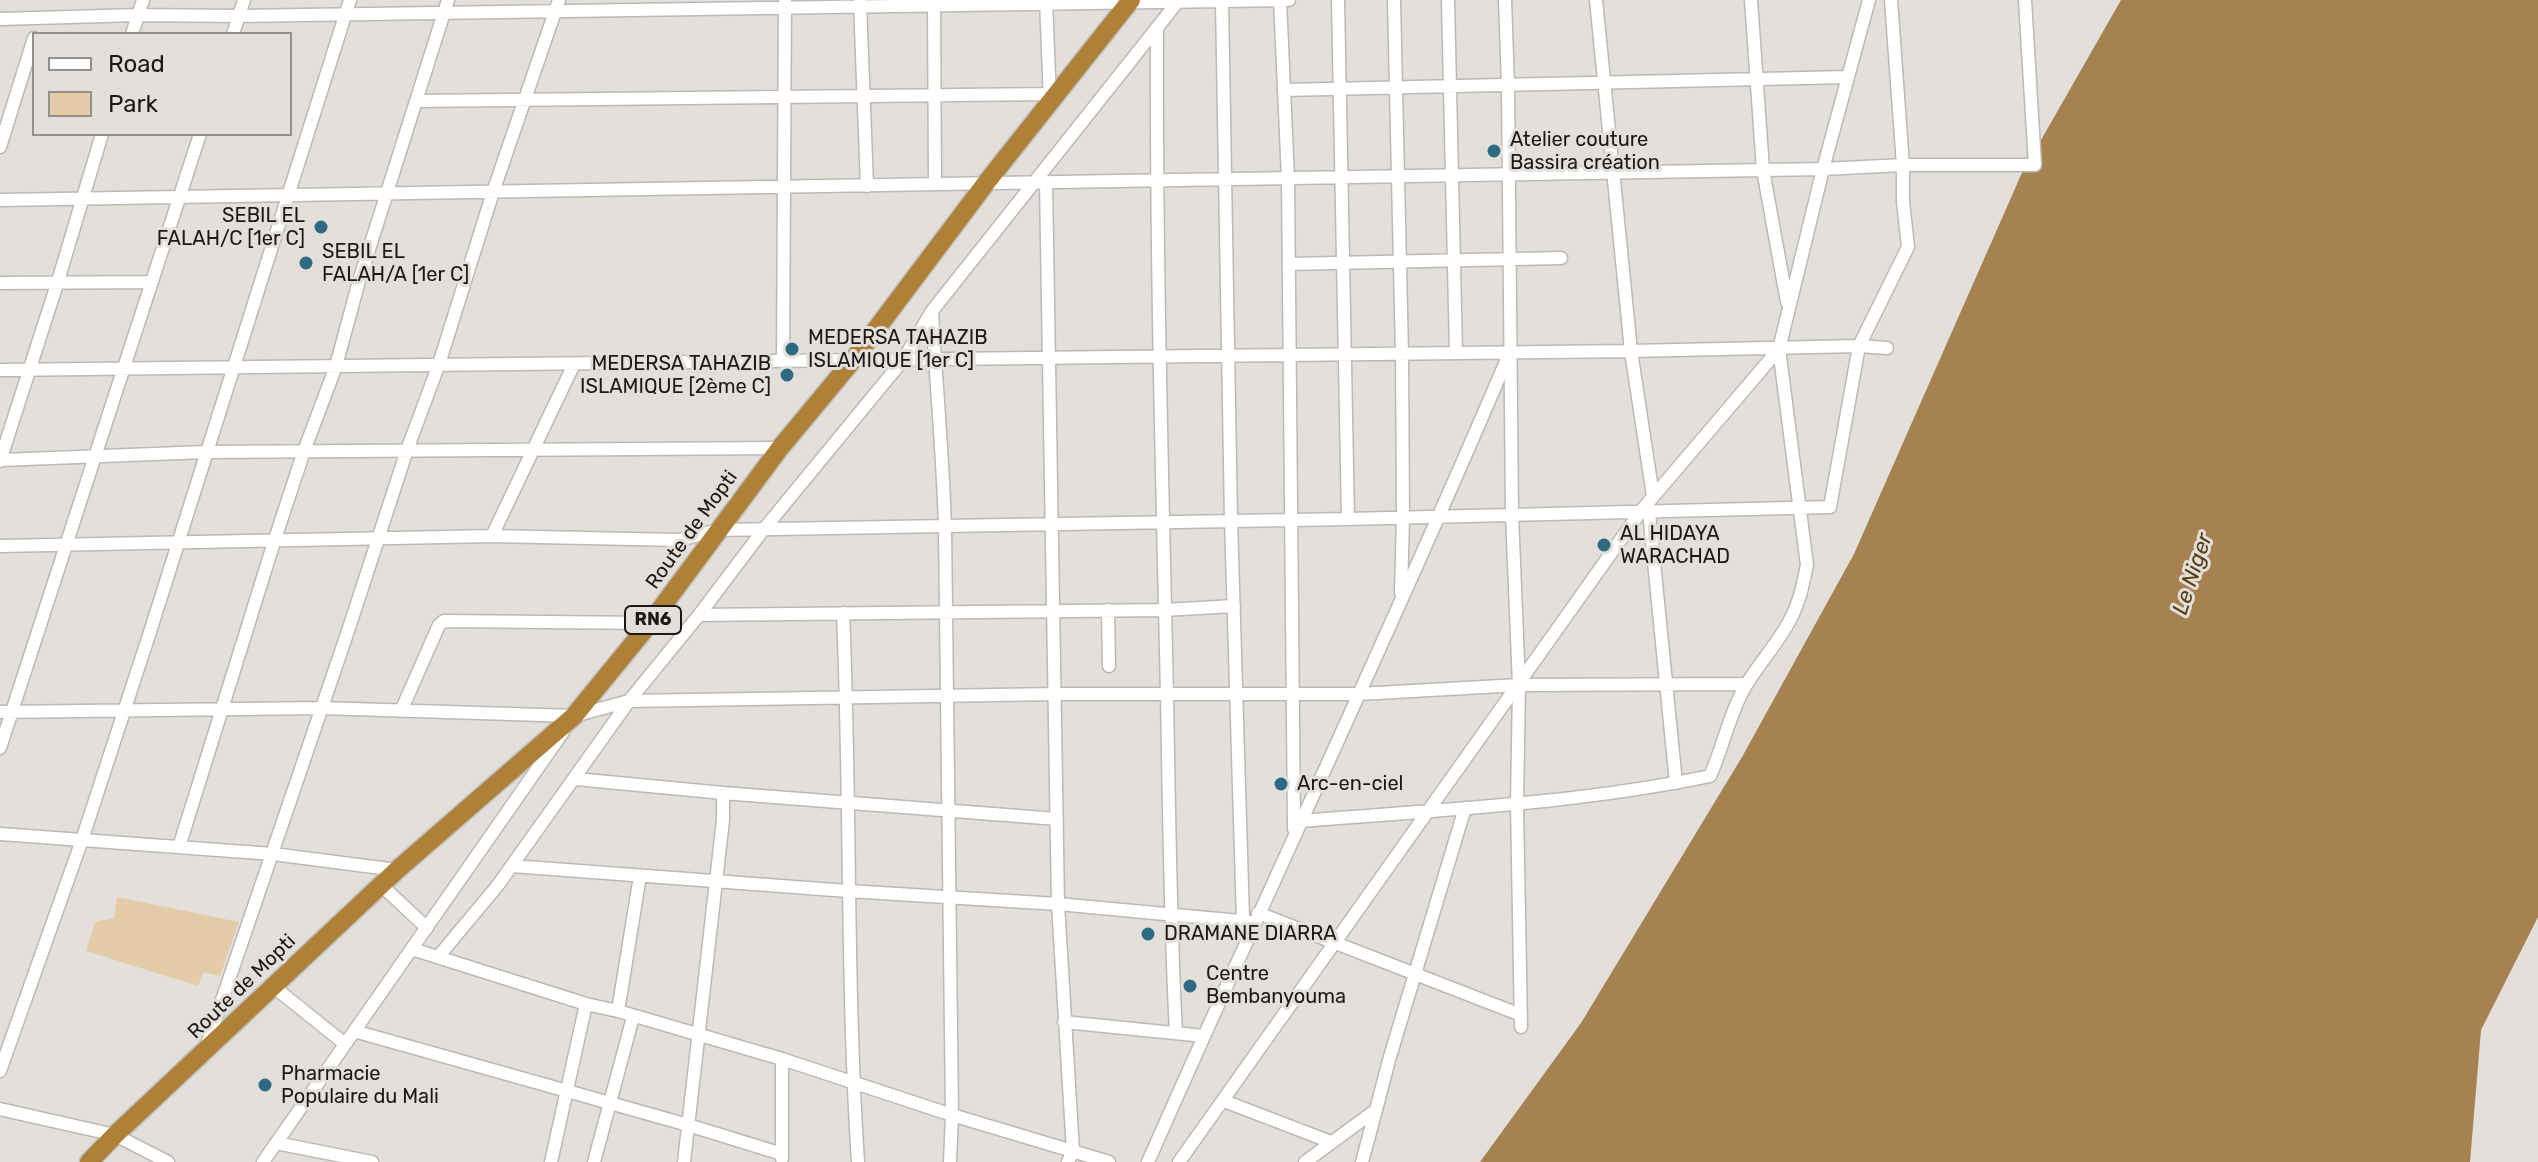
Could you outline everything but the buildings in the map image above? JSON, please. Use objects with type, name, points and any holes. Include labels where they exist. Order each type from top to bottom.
[{"type":"highway","name":"Route de Mopti","points":[[89,1162],[397,870],[574,716],[650,623],[780,448],[853,360],[1050,98],[1130,1]]},
{"type":"street","points":[[133,32],[143,0]]},
{"type":"street","points":[[234,32],[244,0]]},
{"type":"street","points":[[0,1071],[82,840],[350,0]]},
{"type":"street","points":[[1280,0],[1288,178],[1290,519],[1297,827]]},
{"type":"street","points":[[0,19],[346,14],[446,6],[1289,0]]},
{"type":"street","points":[[1338,0],[1348,519]]},
{"type":"street","points":[[1394,0],[1402,354],[1400,601]]},
{"type":"street","points":[[1448,0],[1456,353]]},
{"type":"street","points":[[512,866],[1252,918],[1337,942],[1521,1021],[1517,804],[1519,685],[1512,515],[1505,0]]},
{"type":"street","points":[[1596,0],[1631,351],[1653,496]]},
{"type":"street","points":[[1751,0],[1763,170],[1788,308]]},
{"type":"street","points":[[1297,827],[1648,789],[1710,776],[1721,750],[1728,720],[1747,684],[1790,620],[1802,592],[1807,565],[1797,508],[1779,349],[1869,0]]},
{"type":"street","points":[[0,546],[492,536],[679,540],[718,530],[1830,507],[1859,346],[1908,247],[1891,0]]},
{"type":"street","points":[[0,200],[2035,165],[2025,0]]},
{"type":"street","points":[[438,957],[512,866],[629,701],[764,529],[903,360],[932,311],[1041,182],[1178,1]]},
{"type":"street","points":[[1222,1],[1231,520],[1237,695],[1252,918]]},
{"type":"street","points":[[417,101],[935,95],[1050,98],[1046,2]]},
{"type":"street","points":[[934,3],[935,184]]},
{"type":"street","points":[[783,361],[785,4]]},
{"type":"street","points":[[860,4],[867,186]]},
{"type":"street","points":[[204,1054],[407,450],[439,364],[493,192],[557,5]]},
{"type":"street","points":[[179,847],[274,542],[336,366],[359,281],[446,6]]},
{"type":"street","points":[[36,32],[40,18]]},
{"type":"street","points":[[1157,28],[1161,522],[1167,694],[1169,914],[1176,1033]]},
{"type":"street","points":[[0,147],[32,46]]},
{"type":"street","points":[[1284,90],[1848,77]]},
{"type":"street","points":[[101,136],[0,460],[206,452],[780,448]]},
{"type":"street","points":[[0,748],[6,712],[66,545],[199,136]]},
{"type":"street","points":[[1041,182],[1050,358],[1058,904],[1070,1157]]},
{"type":"street","points":[[1289,264],[1561,258]]},
{"type":"street","points":[[0,283],[152,282]]},
{"type":"street","points":[[932,311],[945,526],[950,1162]]},
{"type":"street","points":[[0,370],[1887,348]]},
{"type":"street","points":[[1179,1162],[1645,512],[1653,496],[1779,349]]},
{"type":"street","points":[[1148,1162],[1252,918],[1359,694],[1510,352]]},
{"type":"street","points":[[492,536],[574,364]]},
{"type":"street","points":[[1645,512],[1676,783]]},
{"type":"street","points":[[699,615],[1164,610],[1234,606]]},
{"type":"street","points":[[1108,610],[1109,666]]},
{"type":"street","points":[[843,613],[853,1084],[858,1162]]},
{"type":"street","points":[[401,711],[439,625],[444,621],[650,623]]},
{"type":"street","points":[[6,712],[321,708],[574,716],[629,701],[948,695],[1359,694],[1519,685],[1747,684]]},
{"type":"street","points":[[263,1162],[574,716]]},
{"type":"street","points":[[576,779],[1057,819]]},
{"type":"street","points":[[684,1162],[723,820],[723,793]]},
{"type":"street","points":[[1362,1162],[1465,808]]},
{"type":"street","points":[[0,834],[273,854],[397,870]]},
{"type":"street","points":[[618,1011],[640,876]]},
{"type":"street","points":[[381,885],[427,928]]},
{"type":"street","points":[[412,949],[586,1004],[782,1059],[1070,1157],[1109,1162]]},
{"type":"street","points":[[274,987],[345,1044]]},
{"type":"street","points":[[551,1162],[586,1004]]},
{"type":"street","points":[[594,1162],[633,1017]]},
{"type":"street","points":[[1064,1022],[1204,1036]]},
{"type":"street","points":[[354,1031],[688,1125],[782,1158],[782,1059]]},
{"type":"street","points":[[1224,1101],[1331,1142]]},
{"type":"street","points":[[0,1109],[115,1135],[168,1162]]},
{"type":"street","points":[[1305,1162],[1376,1110]]},
{"type":"street","points":[[276,1143],[372,1162]]},
{"type":"green space","points":[[117,897],[239,922],[220,976],[204,972],[198,986],[86,951],[95,922],[114,918]]},
{"type":"water","name":"Le Niger","points":[[2121,0],[2538,0],[2538,917],[2481,1030],[2470,1162],[1480,1162],[1581,1023],[1742,757],[1854,554],[2021,175]]},
{"type":"place","name":"Atelier couture Bassira création","points":[[1494,151]]},
{"type":"place","name":"SEBIL EL FALAH/C [1er C]","points":[[321,227]]},
{"type":"place","name":"SEBIL EL FALAH/A [1er C]","points":[[306,263]]},
{"type":"place","name":"MEDERSA TAHAZIB ISLAMIQUE [1er C]","points":[[792,349]]},
{"type":"place","name":"MEDERSA TAHAZIB ISLAMIQUE [2ème C]","points":[[787,375]]},
{"type":"place","name":"AL HIDAYA WARACHAD","points":[[1604,545]]},
{"type":"place","name":"Arc-en-ciel","points":[[1281,784]]},
{"type":"place","name":"DRAMANE DIARRA","points":[[1148,934]]},
{"type":"place","name":"Centre Bembanyouma","points":[[1190,986]]},
{"type":"place","name":"Pharmacie Populaire du Mali","points":[[265,1085]]}]
